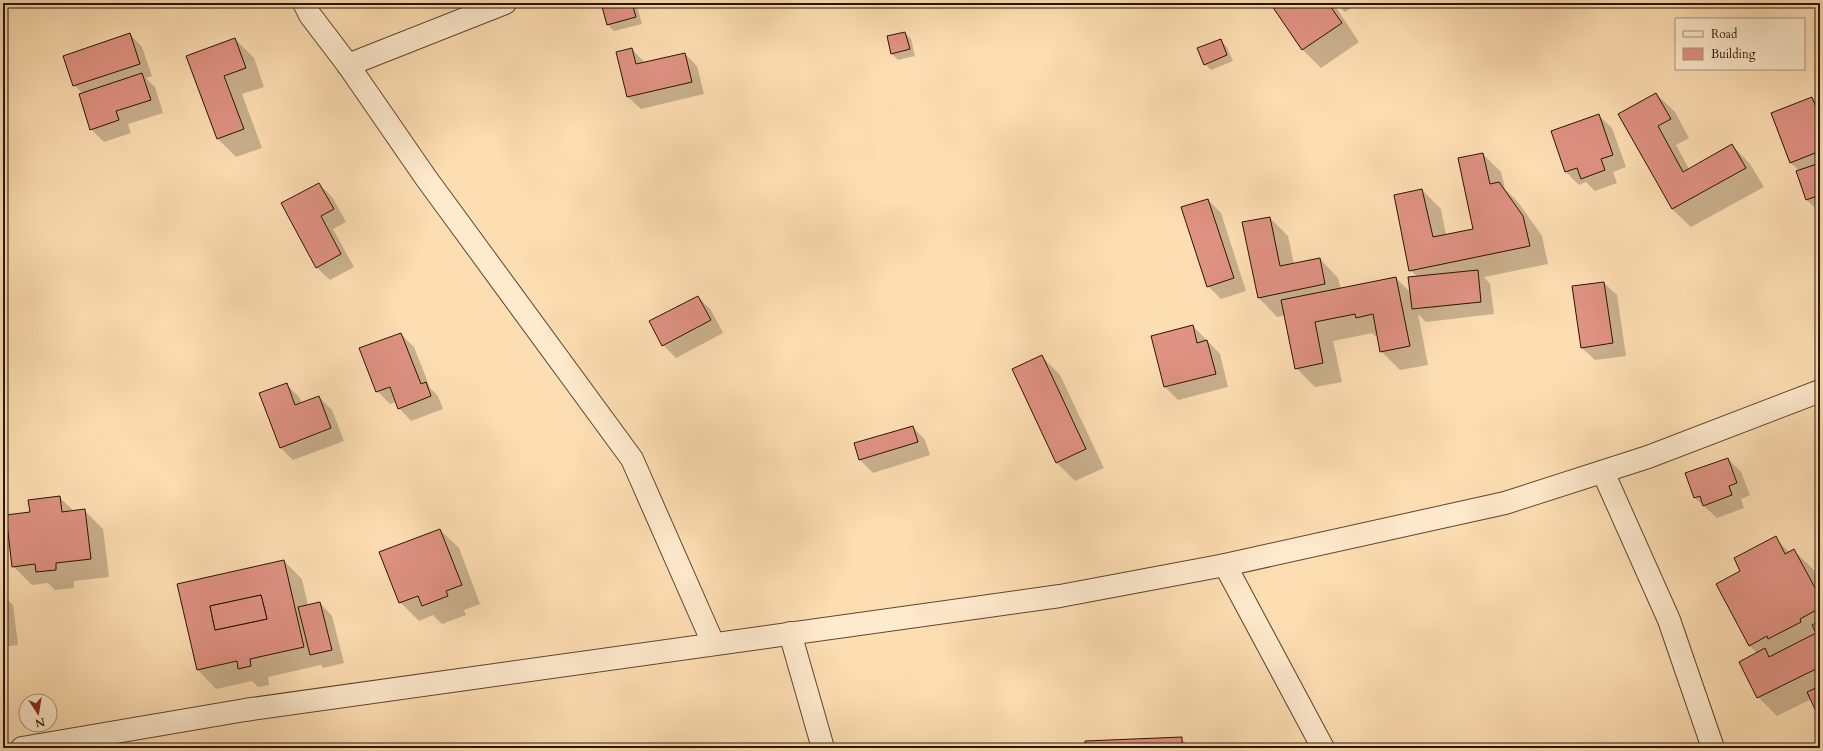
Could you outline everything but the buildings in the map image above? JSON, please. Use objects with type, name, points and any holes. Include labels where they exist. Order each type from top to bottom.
[{"type":"street","points":[[304,3],[310,15],[348,65],[426,178],[632,459],[713,644]]},
{"type":"street","points":[[348,65],[505,3]]},
{"type":"street","points":[[22,748],[245,710],[790,632],[1060,596],[1225,565],[1505,503],[1648,457],[1820,390]]},
{"type":"street","points":[[1603,472],[1669,620],[1713,748]]},
{"type":"street","points":[[1225,565],[1323,748]]},
{"type":"street","points":[[790,632],[823,748]]}]
